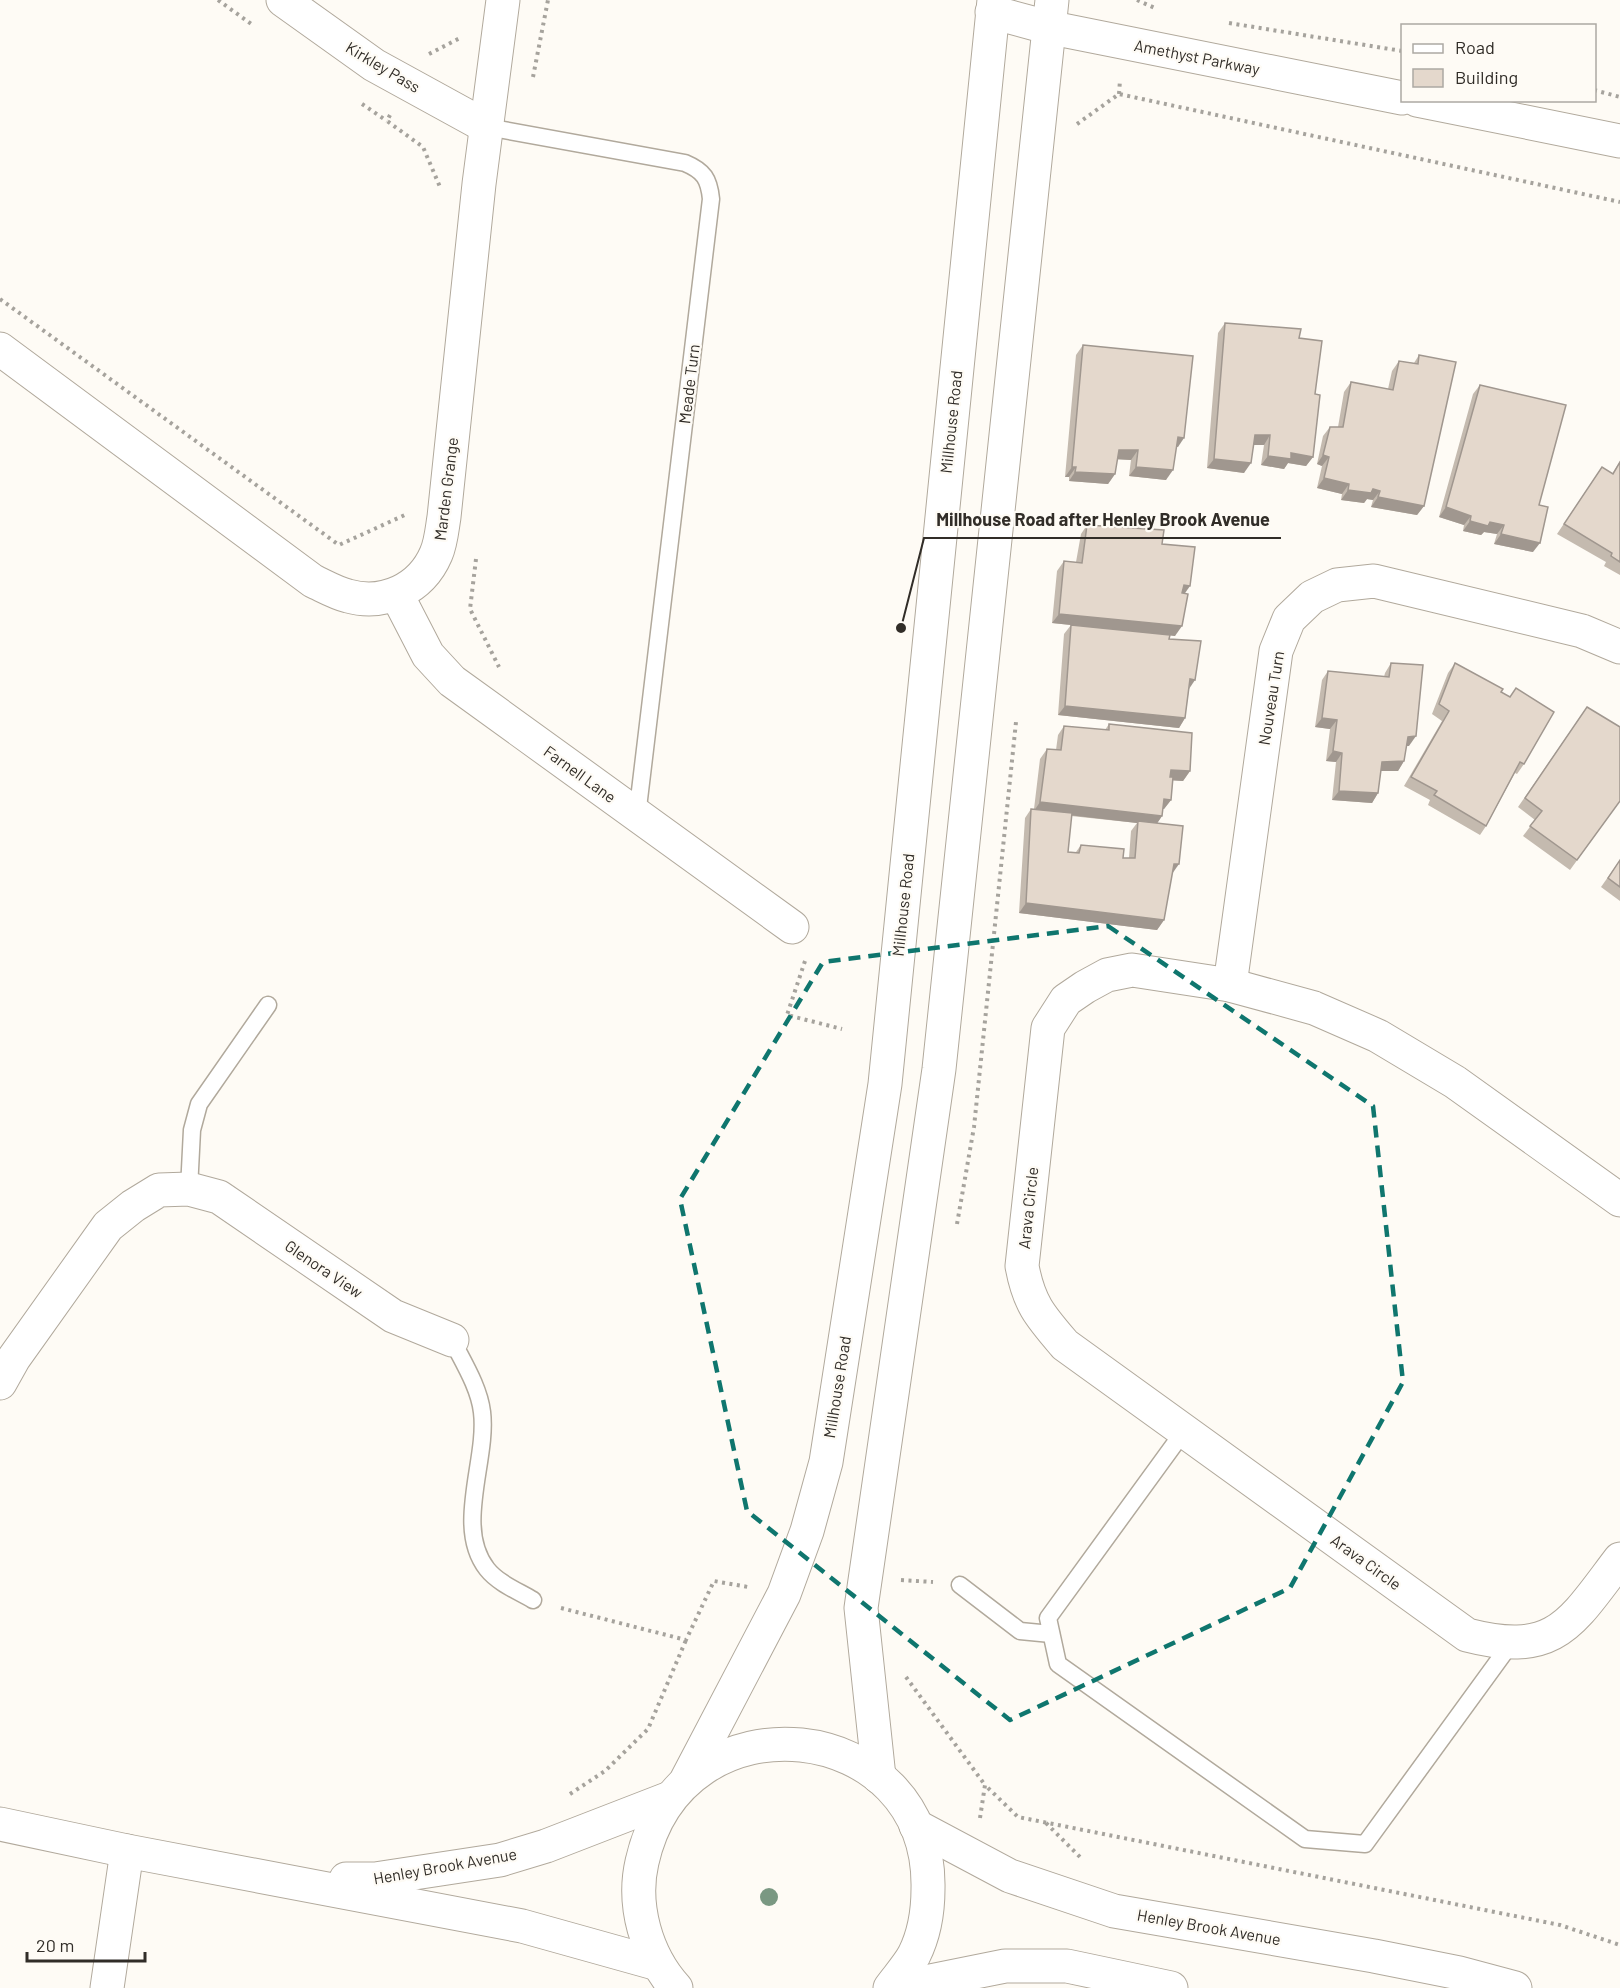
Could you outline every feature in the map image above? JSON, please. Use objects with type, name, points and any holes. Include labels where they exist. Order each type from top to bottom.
[{"type":"street","name":"Kirkley Pass","points":[[283,0],[374,65],[487,127]]},
{"type":"street","name":"Marden Grange","points":[[0,350],[314,580],[347,596],[370,600],[397,595],[423,576],[437,553],[444,517],[477,196],[503,0]]},
{"type":"street","name":"Amethyst Parkway","points":[[993,6],[1050,14],[1401,98]]},
{"type":"street","name":"Millhouse Road","points":[[667,1976],[642,1924],[638,1880],[648,1836],[679,1789],[784,1594],[807,1531],[826,1462],[885,1084],[993,6]]},
{"type":"street","points":[[879,1777],[861,1608],[939,1069],[1050,14]]},
{"type":"street","points":[[1427,102],[1620,141]]},
{"type":"street","name":"Nouveau Turn","points":[[1230,985],[1276,651],[1288,619],[1312,597],[1337,585],[1374,581],[1581,631],[1620,647]]},
{"type":"street","name":"Farnell Lane","points":[[397,595],[428,655],[452,681],[800,940]]},
{"type":"street","name":"Arava Circle","points":[[1620,1200],[1455,1082],[1378,1036],[1314,1008],[1230,985],[1132,970],[1107,975],[1066,1000],[1048,1028],[1022,1266],[1027,1294],[1065,1345],[1467,1635],[1498,1643],[1553,1634],[1574,1620],[1620,1559]]},
{"type":"street","name":"Glenora View","points":[[0,1383],[14,1358],[108,1226],[133,1206],[159,1190],[189,1189],[219,1197],[393,1316],[452,1340]]},
{"type":"street","points":[[679,1789],[722,1756],[762,1744],[804,1744],[844,1755],[879,1777],[900,1800],[916,1826],[929,1868],[928,1912],[914,1954],[890,1988]]},
{"type":"street","name":"Henley Brook Avenue","points":[[281,1879],[375,1879],[500,1860],[546,1846],[679,1789]]},
{"type":"street","name":"Henley Brook Avenue","points":[[0,1824],[127,1851],[522,1926],[667,1976]]},
{"type":"street","name":"Henley Brook Avenue","points":[[916,1826],[1010,1876],[1114,1911],[1459,1972],[1515,1988]]},
{"type":"street","points":[[107,1988],[127,1851]]},
{"type":"street","points":[[896,1988],[1005,1966],[1067,1966],[1171,1988]]},
{"type":"lane","name":"Meade Turn","points":[[487,127],[685,163],[699,169],[709,182],[711,199],[637,817]]},
{"type":"lane","points":[[189,1189],[192,1130],[200,1104],[268,1005]]},
{"type":"lane","name":"Glenora View","points":[[452,1340],[479,1396],[482,1412],[483,1435],[471,1525],[476,1550],[488,1570],[533,1600]]},
{"type":"lane","points":[[1184,1431],[1048,1618],[1058,1664],[1305,1839],[1365,1844],[1512,1642]]},
{"type":"lane","points":[[960,1585],[1020,1631],[1051,1634]]},
{"type":"path","points":[[525,133],[548,0]]},
{"type":"path","points":[[1137,0],[1163,12]]},
{"type":"path","points":[[1220,21],[1401,51]]},
{"type":"path","points":[[443,193],[423,147],[387,121],[426,55],[467,34]]},
{"type":"path","points":[[1596,91],[1620,97]]},
{"type":"path","points":[[1076,136],[1077,124],[1119,94],[1620,202]]},
{"type":"path","points":[[0,299],[339,545],[410,512]]},
{"type":"path","points":[[477,549],[470,609],[503,675]]},
{"type":"path","points":[[956,1231],[974,1127],[1017,715]]},
{"type":"path","points":[[800,940],[787,1015],[842,1029]]},
{"type":"path","points":[[861,1608],[893,1606],[898,1572]]},
{"type":"path","points":[[897,1579],[960,1585]]},
{"type":"path","points":[[533,1600],[686,1641],[714,1581],[784,1594]]},
{"type":"path","points":[[903,1672],[985,1785],[1018,1817],[1560,1925],[1620,1945]]},
{"type":"path","points":[[975,1857],[985,1785]]},
{"type":"highlighted area","points":[[1108,926],[1373,1106],[1403,1382],[1290,1588],[1010,1720],[747,1511],[680,1199],[823,962]]},
{"type":"building","points":[[1225,323],[1301,329],[1299,338],[1322,341],[1315,394],[1320,395],[1313,457],[1291,453],[1291,459],[1268,456],[1270,435],[1255,435],[1251,463],[1214,459]]},
{"type":"building","points":[[1083,345],[1193,356],[1184,438],[1178,437],[1173,470],[1136,467],[1138,450],[1119,450],[1115,474],[1075,472],[1076,467],[1072,467]]},
{"type":"building","points":[[1419,355],[1456,362],[1424,506],[1378,497],[1380,491],[1373,489],[1371,493],[1348,490],[1349,484],[1324,478],[1329,457],[1323,455],[1330,427],[1343,427],[1351,382],[1393,390],[1399,361],[1418,364]]},
{"type":"building","points":[[1480,385],[1566,405],[1539,505],[1548,507],[1540,543],[1501,534],[1504,525],[1490,522],[1488,526],[1470,521],[1471,516],[1446,507]]},
{"type":"building","points":[[1620,462],[1620,562],[1611,556],[1612,553],[1564,524],[1602,467],[1613,474]]},
{"type":"building","points":[[1087,525],[1164,530],[1162,544],[1195,547],[1190,586],[1184,585],[1182,593],[1188,594],[1182,626],[1059,614],[1064,561],[1082,563]]},
{"type":"building","points":[[1071,625],[1170,635],[1169,639],[1201,641],[1195,680],[1190,679],[1185,718],[1065,706]]},
{"type":"building","points":[[1391,663],[1423,665],[1416,736],[1408,737],[1404,761],[1382,762],[1378,793],[1339,791],[1342,753],[1333,751],[1337,720],[1322,718],[1328,671],[1389,677]]},
{"type":"building","points":[[1455,663],[1503,689],[1501,692],[1510,697],[1516,688],[1554,712],[1524,764],[1520,762],[1486,826],[1434,795],[1437,791],[1411,777],[1449,711],[1439,704]]},
{"type":"building","points":[[1587,707],[1620,727],[1620,801],[1577,860],[1530,826],[1542,811],[1525,798]]},
{"type":"building","points":[[1109,724],[1192,733],[1190,771],[1171,770],[1170,777],[1173,777],[1171,800],[1164,799],[1162,816],[1040,802],[1047,749],[1061,750],[1064,726],[1109,730]]},
{"type":"building","points":[[1031,809],[1072,813],[1068,852],[1079,853],[1081,845],[1124,849],[1123,858],[1135,858],[1138,821],[1183,826],[1179,864],[1174,864],[1164,920],[1026,903]]},
{"type":"building","points":[[1620,860],[1620,887],[1608,878]]},
{"type":"place","name":"Millhouse Road after Henley Brook Avenue","points":[[901,628]]}]
